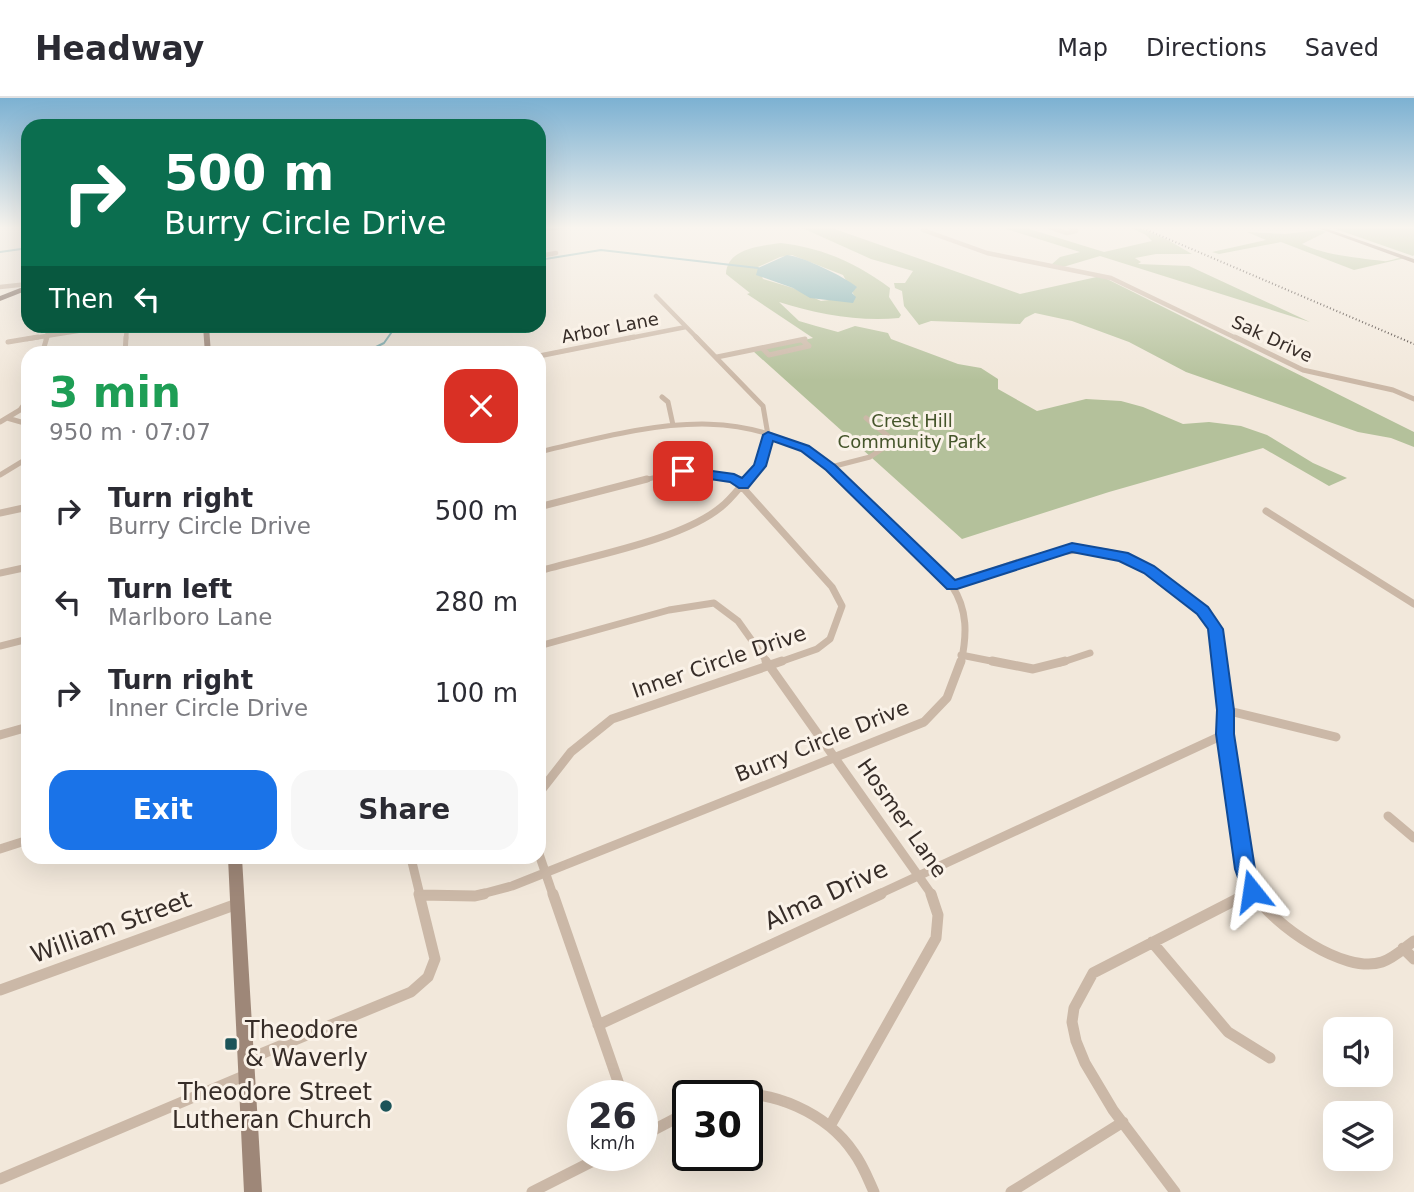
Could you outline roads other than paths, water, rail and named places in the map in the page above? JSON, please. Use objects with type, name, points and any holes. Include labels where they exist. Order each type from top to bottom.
[{"type":"main road","points":[[0,299],[21,289]]},
{"type":"main road","points":[[235,864],[253,1192]]},
{"type":"street","name":"Sak Drive","points":[[1111,278],[1303,370],[1393,390],[1414,399]]},
{"type":"street","points":[[0,287],[21,286]]},
{"type":"street","points":[[546,569],[685,528],[713,512],[760,466],[768,435],[763,406],[656,296]]},
{"type":"street","name":"Arbor Lane","points":[[546,355],[686,327]]},
{"type":"street","points":[[8,342],[61,333]]},
{"type":"street","points":[[44,346],[47,335]]},
{"type":"street","points":[[717,357],[804,339],[809,346],[769,355],[762,348]]},
{"type":"street","points":[[662,397],[668,402],[673,425]]},
{"type":"street","points":[[0,422],[21,409]]},
{"type":"street","points":[[7,418],[21,422]]},
{"type":"street","points":[[831,467],[870,457],[888,445],[888,436],[866,418]]},
{"type":"street","name":"Burry Circle Drive","points":[[420,895],[475,896],[512,886],[924,722],[942,705],[953,689],[967,619],[963,600],[831,467],[805,449],[768,435],[721,423],[637,429],[546,450]]},
{"type":"street","points":[[0,475],[21,462]]},
{"type":"street","points":[[546,505],[675,472],[720,475],[737,479],[743,485]]},
{"type":"street","name":"Inner Circle Drive","points":[[546,783],[562,760],[589,733],[612,719],[771,666],[827,643],[842,606],[832,587],[743,485]]},
{"type":"street","points":[[0,513],[21,508]]},
{"type":"street","points":[[1266,511],[1414,604]]},
{"type":"street","points":[[952,586],[1067,548],[1092,549],[1130,559],[1149,570],[1211,620],[1215,629],[1225,710],[1225,734],[1245,869],[1252,891],[1267,913],[1295,936],[1323,951],[1354,961],[1381,963],[1414,941]]},
{"type":"street","points":[[0,573],[21,568]]},
{"type":"street","name":"Hosmer Lane","points":[[546,645],[671,608],[714,603],[738,621],[934,898],[938,915],[936,938],[830,1126]]},
{"type":"street","points":[[0,646],[21,641]]},
{"type":"street","points":[[961,655],[1033,669],[1090,653]]},
{"type":"street","points":[[1225,710],[1336,737]]},
{"type":"street","points":[[0,735],[21,729]]},
{"type":"street","name":"Alma Drive","points":[[598,1025],[1225,734]]},
{"type":"street","points":[[1388,816],[1414,838]]},
{"type":"street","points":[[0,849],[21,842]]},
{"type":"street","points":[[0,1179],[411,992],[428,977],[435,960],[412,864]]},
{"type":"street","points":[[542,864],[617,1080]]},
{"type":"street","points":[[1175,1192],[1123,1122],[1077,1051],[1072,1020],[1078,994],[1093,973],[1252,891]]},
{"type":"street","name":"William Street","points":[[0,990],[237,904]]},
{"type":"street","points":[[1152,942],[1228,1032],[1270,1058]]},
{"type":"street","points":[[1403,948],[1414,958]]},
{"type":"street","points":[[763,1094],[830,1126],[853,1151],[874,1192]]},
{"type":"street","points":[[1011,1192],[1123,1122]]},
{"type":"street","points":[[532,1192],[573,1171]]},
{"type":"water","points":[[765,278],[843,278],[857,287],[852,293],[856,297],[853,303],[810,298],[793,288]]},
{"type":"waterway","points":[[378,346],[384,343],[391,333]]},
{"type":"railway","points":[[1260,278],[1414,344]]},
{"type":"place","name":"Theodore & Waverly","points":[[231,1044]]},
{"type":"place","name":"Theodore Street Lutheran Church","points":[[386,1106]]},
{"type":"park label","name":"Crest Hill Community Park","points":[[912,431]]}]
